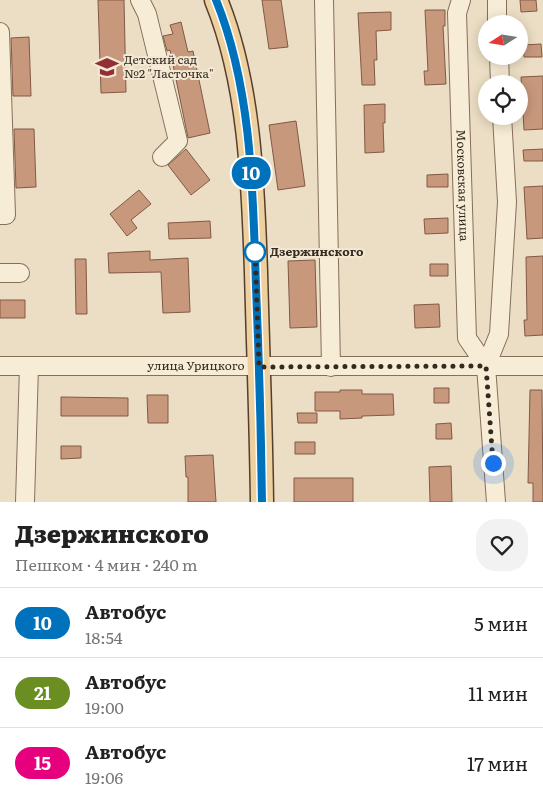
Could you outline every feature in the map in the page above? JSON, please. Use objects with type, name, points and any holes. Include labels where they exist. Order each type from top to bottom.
[{"type":"main road","points":[[216,0],[228,35],[237,72],[245,118],[254,204],[262,502]]},
{"type":"street","points":[[140,0],[147,14],[178,141],[162,157]]},
{"type":"street","points":[[324,0],[331,367]]},
{"type":"street","name":"Московская улица","points":[[461,0],[457,13],[467,338],[486,366]]},
{"type":"street","points":[[496,0],[497,15]]},
{"type":"street","points":[[0,32],[6,215],[0,215]]},
{"type":"street","name":"Московская улица","points":[[496,502],[486,366],[499,334],[507,202],[503,125]]},
{"type":"street","points":[[0,273],[20,273]]},
{"type":"street","name":"улица Урицкого","points":[[0,366],[543,366]]},
{"type":"street","points":[[25,502],[29,366]]},
{"type":"building","points":[[98,0],[124,0],[126,92],[101,93]]},
{"type":"building","points":[[262,0],[281,0],[288,47],[269,49]]},
{"type":"building","points":[[520,0],[536,0],[537,11],[521,12]]},
{"type":"building","points":[[425,10],[445,10],[445,26],[443,26],[446,84],[425,85],[424,71],[428,71]]},
{"type":"building","points":[[391,12],[391,30],[376,31],[377,60],[374,60],[375,85],[362,85],[358,13]]},
{"type":"building","points":[[181,22],[188,52],[193,51],[210,133],[188,138],[170,50],[167,51],[163,36],[173,34],[170,25]]},
{"type":"building","points":[[29,37],[31,96],[13,96],[11,38]]},
{"type":"building","points":[[541,44],[542,57],[528,57],[528,45]]},
{"type":"building","points":[[543,76],[543,129],[524,130],[524,125],[528,125],[528,77]]},
{"type":"building","points":[[385,104],[385,123],[383,123],[384,152],[365,153],[364,105]]},
{"type":"building","points":[[296,121],[305,186],[278,190],[269,125]]},
{"type":"building","points":[[14,129],[34,129],[36,187],[16,188]]},
{"type":"building","points":[[186,149],[210,180],[191,195],[168,165]]},
{"type":"building","points":[[543,149],[543,161],[524,161],[523,150]]},
{"type":"building","points":[[448,174],[448,187],[427,187],[427,175]]},
{"type":"building","points":[[543,186],[543,238],[527,239],[524,187]]},
{"type":"building","points":[[139,190],[151,204],[131,220],[137,228],[127,236],[110,214]]},
{"type":"building","points":[[448,218],[448,233],[425,234],[424,219]]},
{"type":"building","points":[[210,221],[211,238],[169,239],[168,223]]},
{"type":"building","points":[[150,251],[150,260],[188,258],[190,312],[163,313],[161,272],[109,273],[108,253]]},
{"type":"building","points":[[543,256],[543,335],[525,336],[524,320],[527,320],[526,257]]},
{"type":"building","points":[[75,259],[86,259],[87,314],[76,314]]},
{"type":"building","points":[[315,260],[317,327],[290,328],[288,261]]},
{"type":"building","points":[[430,264],[448,264],[448,276],[430,276]]},
{"type":"building","points":[[0,300],[25,300],[25,318],[0,318]]},
{"type":"building","points":[[439,304],[440,327],[415,328],[414,305]]},
{"type":"building","points":[[434,388],[449,388],[449,403],[434,403]]},
{"type":"building","points":[[340,390],[362,390],[362,394],[393,394],[394,415],[340,419],[340,411],[315,411],[315,392],[340,392]]},
{"type":"building","points":[[530,390],[542,390],[543,502],[533,502],[533,483],[528,483]]},
{"type":"building","points":[[147,395],[168,395],[168,423],[148,423]]},
{"type":"building","points":[[61,397],[128,398],[128,416],[61,416]]},
{"type":"building","points":[[297,413],[317,413],[317,423],[298,423]]},
{"type":"building","points":[[451,423],[452,439],[436,439],[436,424]]},
{"type":"building","points":[[295,442],[315,442],[315,454],[295,454]]},
{"type":"building","points":[[61,446],[81,446],[81,458],[61,459]]},
{"type":"building","points":[[213,455],[216,502],[188,502],[188,477],[186,477],[185,456]]},
{"type":"building","points":[[451,466],[452,502],[430,502],[429,467]]},
{"type":"building","points":[[294,478],[353,478],[353,502],[294,502]]},
{"type":"bus line","name":"10","points":[[216,0],[228,35],[237,72],[245,118],[254,204],[262,502]]},
{"type":"place","name":"Детский сад №2 \"Ласточка\"","points":[[107,67]]},
{"type":"place","name":"Дзержинского","points":[[255,252]]},
{"type":"route","points":[[255,252],[255,249],[259,367],[486,366],[493,463]]}]
